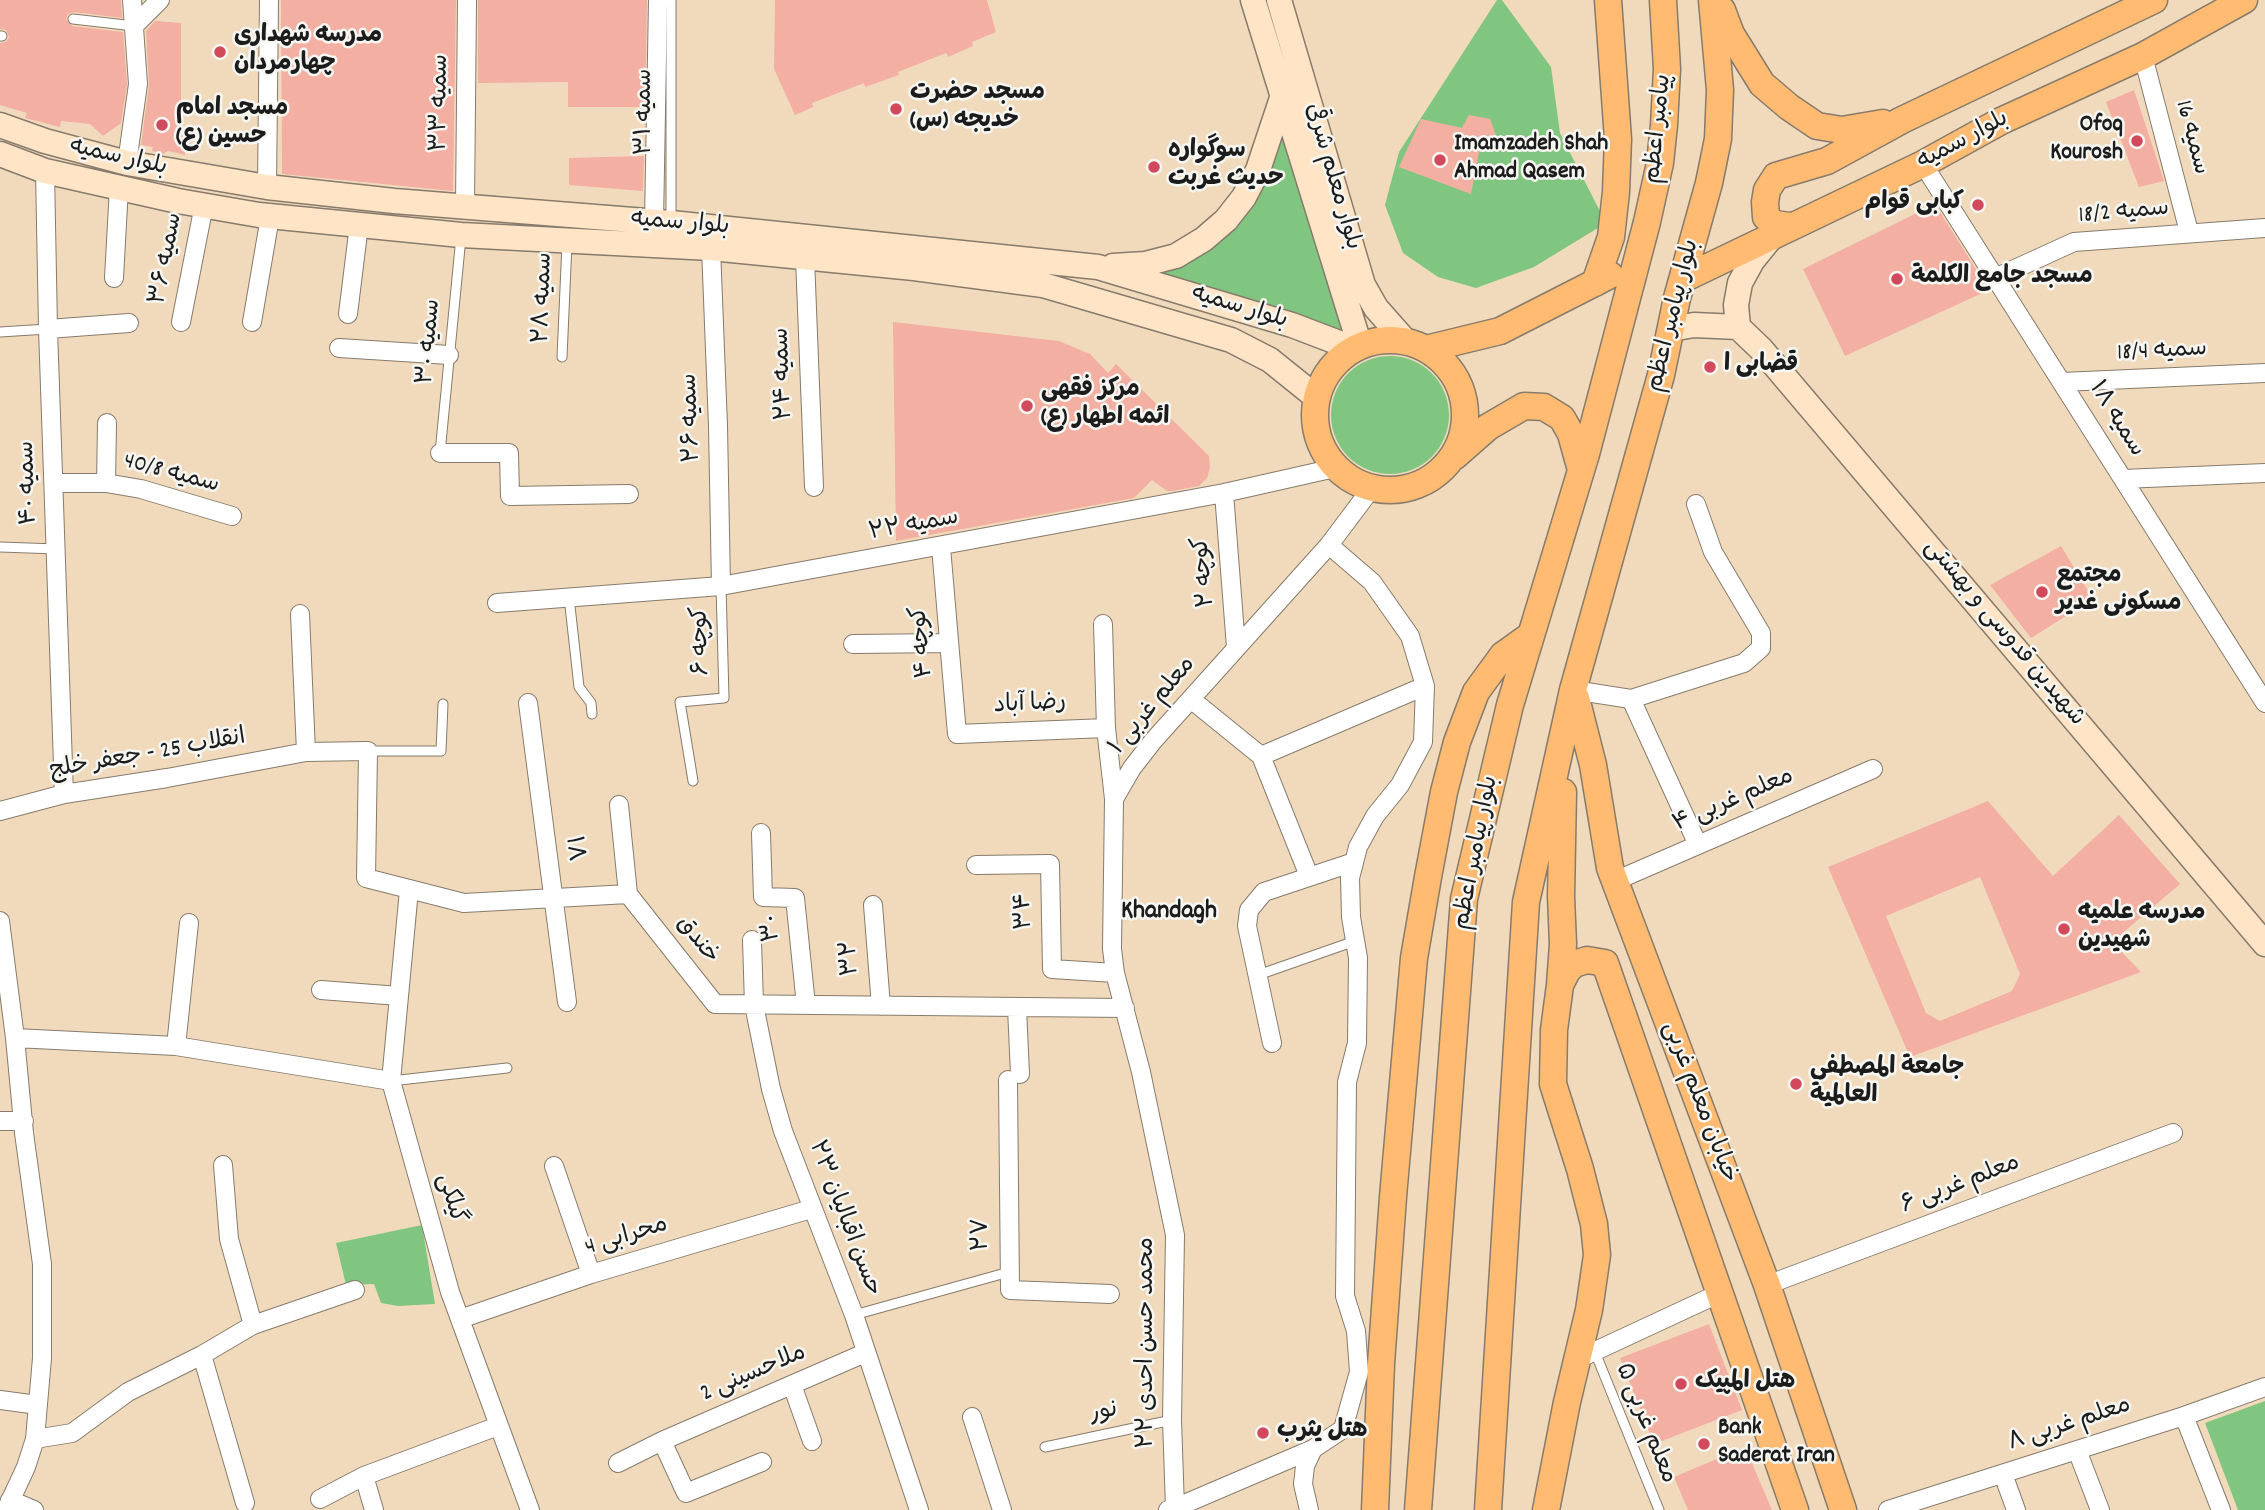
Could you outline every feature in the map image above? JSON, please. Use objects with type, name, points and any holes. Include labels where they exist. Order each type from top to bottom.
[{"type":"main road","name":"بلوار معلم شرقی","points":[[1253,0],[1358,347]]},
{"type":"main road","name":"بلوار معلم شرقی","points":[[1279,0],[1363,285],[1376,308],[1416,345]]},
{"type":"main road","points":[[1595,283],[1611,237],[1616,192],[1618,139],[1608,0]]},
{"type":"main road","name":"پیامبر اعظم","points":[[1638,256],[1660,163],[1664,125],[1667,69],[1663,0]]},
{"type":"main road","name":"بلوار پیامبر اعظم","points":[[1564,741],[1573,690],[1661,375],[1718,139],[1720,90],[1712,0]]},
{"type":"main road","points":[[1719,0],[1731,34],[1762,85],[1788,107],[1817,126],[1842,130],[1902,120]]},
{"type":"main road","name":"بلوار سمیه","points":[[1902,120],[2154,0]]},
{"type":"main road","name":"بلوار سمیه","points":[[1683,279],[1923,164],[2001,121],[2143,56],[2244,0]]},
{"type":"main road","points":[[1098,267],[1145,264],[1176,256],[1204,239],[1226,220],[1244,197],[1258,170],[1282,98]]},
{"type":"main road","points":[[1671,330],[1695,325],[1738,327],[1740,283],[1752,261],[1782,231],[1766,216],[1767,190],[1776,176],[1827,161],[1902,120]]},
{"type":"main road","name":"بلوار سمیه","points":[[0,125],[45,141],[127,163],[267,187],[1098,267],[1358,347]]},
{"type":"main road","points":[[1618,139],[1647,222]]},
{"type":"main road","name":"بلوار سمیه","points":[[0,154],[45,171],[270,217],[461,235],[711,248],[915,268],[1043,285],[1231,340],[1270,360],[1316,397]]},
{"type":"main road","points":[[1581,470],[1571,435],[1562,418],[1544,407],[1524,406],[1488,427],[1436,475],[1416,486],[1394,491],[1371,489],[1352,481],[1335,468],[1321,447],[1315,422],[1316,397],[1325,376],[1340,358],[1358,347],[1382,340],[1416,345],[1500,331],[1595,283],[1638,256]]},
{"type":"main road","name":"بلوار پیامبر اعظم","points":[[1418,1510],[1464,899],[1510,705],[1581,470],[1638,256]]},
{"type":"main road","name":"شهیدین قدوسی و بهشتی","points":[[1738,327],[1761,349],[2265,944]]},
{"type":"main road","points":[[1416,345],[1443,362],[1456,379],[1464,399],[1465,420],[1461,441],[1451,460]]},
{"type":"main road","points":[[1375,1510],[1381,1364],[1393,1197],[1414,958],[1428,877],[1444,792],[1457,742],[1476,692],[1503,655],[1531,635]]},
{"type":"main road","name":"خیابان معلم غربی","points":[[1573,690],[1593,765],[1610,868],[1767,1285],[1843,1510]]},
{"type":"main road","points":[[1488,1510],[1526,902],[1564,741]]},
{"type":"main road","points":[[1546,1510],[1585,1356],[1597,1255],[1594,1224],[1580,1169],[1553,1084],[1554,1030],[1563,944],[1561,896],[1564,741]]},
{"type":"main road","name":"خیابان معلم غربی","points":[[1560,985],[1574,964],[1587,960],[1605,963],[1795,1510]]},
{"type":"main road","points":[[1614,988],[1629,974],[1649,972]]},
{"type":"street","points":[[127,163],[138,84],[132,0]]},
{"type":"street","points":[[134,26],[160,0]]},
{"type":"street","points":[[267,187],[269,0]]},
{"type":"street","name":"سمیه ۳۳","points":[[465,206],[467,0]]},
{"type":"street","name":"سمیه ۳۱","points":[[658,0],[662,223]]},
{"type":"street","name":"سمیه 16","points":[[2143,56],[2189,232]]},
{"type":"street","name":"سمیه ۱۸","points":[[1923,164],[2265,703]]},
{"type":"street","name":"سمیه ۴۰","points":[[45,171],[64,794]]},
{"type":"street","points":[[114,278],[119,187]]},
{"type":"street","name":"سمیه ۳۶","points":[[181,322],[204,205]]},
{"type":"street","points":[[253,322],[270,217]]},
{"type":"street","points":[[348,314],[359,225]]},
{"type":"street","name":"سمیه 18/2","points":[[1995,278],[2074,242],[2265,228]]},
{"type":"street","name":"سمیه ۲۶","points":[[711,248],[721,586]]},
{"type":"street","name":"سمیه ۲۴","points":[[805,258],[814,487]]},
{"type":"street","points":[[48,329],[129,323]]},
{"type":"street","points":[[339,348],[449,355]]},
{"type":"street","name":"سمیه 18/4","points":[[2062,383],[2265,373]]},
{"type":"street","points":[[106,482],[107,423]]},
{"type":"street","points":[[440,453],[509,453],[510,496],[629,494]]},
{"type":"street","name":"سمیه ۲۲","points":[[496,603],[721,586],[1224,493],[1335,468]]},
{"type":"street","points":[[2123,479],[2265,473]]},
{"type":"street","name":"سمیه 40/8","points":[[55,483],[106,482],[141,488],[232,516]]},
{"type":"street","name":"معلم غربی ۱","points":[[1125,1008],[1115,973],[1112,949],[1114,799],[1153,740],[1192,700],[1236,647],[1329,545],[1371,489]]},
{"type":"street","name":"کوچه ۲","points":[[1224,493],[1236,647]]},
{"type":"street","points":[[1573,690],[1631,699],[1744,663],[1761,648],[1761,633],[1713,552],[1696,504]]},
{"type":"street","points":[[1171,1509],[1313,1449],[1343,1429],[1359,1373],[1356,1331],[1345,1296],[1348,1082],[1357,1043],[1358,958],[1351,917],[1350,878],[1358,847],[1376,816],[1400,785],[1423,742],[1425,686],[1410,636],[1372,582],[1329,545]]},
{"type":"street","name":"کوچه ۴","points":[[941,547],[957,734]]},
{"type":"street","points":[[300,614],[306,752]]},
{"type":"street","points":[[1103,625],[1106,728],[1114,799]]},
{"type":"street","points":[[853,644],[948,643]]},
{"type":"street","points":[[1261,756],[1425,686]]},
{"type":"street","points":[[1631,699],[1698,845]]},
{"type":"street","points":[[1192,700],[1261,756],[1309,876]]},
{"type":"street","name":"۱۸","points":[[528,703],[567,1002]]},
{"type":"street","name":"رضا آباد","points":[[957,734],[1106,728]]},
{"type":"street","points":[[368,751],[366,878],[464,903],[628,894],[619,805]]},
{"type":"street","name":"انقلاب 25 - جعفر خلج","points":[[0,811],[64,794],[306,752],[368,751]]},
{"type":"street","name":"معلم غربی ۴","points":[[1615,881],[1873,769]]},
{"type":"street","name":"۳۰","points":[[761,834],[763,897],[794,898],[806,1005]]},
{"type":"street","points":[[1272,1044],[1247,926],[1249,910],[1264,892],[1354,862]]},
{"type":"street","name":"۳۴","points":[[976,865],[1050,864],[1052,969],[1115,973]]},
{"type":"street","name":"گیلکی","points":[[409,890],[391,1081],[450,1292],[530,1510]]},
{"type":"street","name":"خندق","points":[[628,894],[715,1004],[1125,1008]]},
{"type":"street","name":"۳۲","points":[[873,905],[881,1006]]},
{"type":"street","points":[[0,920],[4,975],[15,1038],[42,1264],[42,1358],[35,1439],[26,1467],[8,1505],[34,1510]]},
{"type":"street","points":[[176,1046],[190,923]]},
{"type":"street","name":"۲۳ حسن اقبالیان","points":[[752,940],[754,1004],[771,1089],[787,1145],[854,1315],[919,1510]]},
{"type":"street","points":[[321,990],[399,996]]},
{"type":"street","name":"۲۷","points":[[1017,1008],[1010,1290],[1110,1294]]},
{"type":"street","name":"۲۲ محمد حسن احدی","points":[[1125,1008],[1175,1236],[1171,1509]]},
{"type":"street","points":[[15,1038],[176,1046],[391,1081]]},
{"type":"street","points":[[0,1121],[24,1121]]},
{"type":"street","name":"معلم غربی ۶","points":[[1767,1285],[2173,1133]]},
{"type":"street","points":[[223,1165],[229,1239],[253,1325]]},
{"type":"street","points":[[554,1166],[591,1274]]},
{"type":"street","name":"محرابی 4","points":[[460,1319],[591,1274],[811,1209]]},
{"type":"street","points":[[35,1439],[72,1433],[128,1392],[202,1355],[253,1325],[355,1290]]},
{"type":"street","points":[[1585,1356],[1718,1294]]},
{"type":"street","name":"ملاحسینی 2","points":[[618,1463],[662,1441],[865,1353]]},
{"type":"street","points":[[202,1355],[245,1503]]},
{"type":"street","points":[[792,1385],[812,1441]]},
{"type":"street","name":"معلم غربی ۸","points":[[1888,1510],[2184,1416],[2265,1387]]},
{"type":"street","points":[[0,1399],[38,1405]]},
{"type":"street","points":[[2184,1416],[2221,1510]]},
{"type":"street","points":[[972,1418],[1002,1510]]},
{"type":"street","points":[[320,1499],[363,1476],[498,1426]]},
{"type":"street","points":[[662,1441],[686,1493],[762,1462]]},
{"type":"street","points":[[1309,1510],[1303,1484],[1305,1466],[1313,1449]]},
{"type":"street","points":[[2077,1450],[2100,1510]]},
{"type":"street","points":[[2003,1474],[2017,1510]]},
{"type":"street","points":[[363,1476],[374,1510]]},
{"type":"lane","name":"سمیه ۳۱","points":[[662,223],[671,0]]},
{"type":"lane","points":[[74,19],[134,26]]},
{"type":"lane","name":"سمیه ۳۰","points":[[440,453],[461,235]]},
{"type":"lane","name":"سمیه ۲۸","points":[[562,357],[567,240]]},
{"type":"lane","points":[[0,332],[48,329]]},
{"type":"lane","points":[[0,547],[57,549]]},
{"type":"lane","name":"کوچه ۶","points":[[693,781],[680,702],[724,698],[721,586]]},
{"type":"lane","points":[[569,597],[579,687],[591,703],[592,714]]},
{"type":"lane","points":[[368,751],[442,751],[443,704]]},
{"type":"lane","points":[[1258,975],[1355,941]]},
{"type":"lane","points":[[391,1081],[507,1068]]},
{"type":"lane","points":[[854,1315],[1009,1272]]},
{"type":"lane","name":"معلم غربی ۵","points":[[1585,1356],[1658,1510]]},
{"type":"lane","name":"نور","points":[[1045,1447],[1172,1420]]},
{"type":"green space","points":[[1497,0],[1502,0],[1551,67],[1560,133],[1606,223],[1534,267],[1476,288],[1438,277],[1403,253],[1385,205],[1399,152]]},
{"type":"green space","points":[[1282,98],[1357,346],[1098,267],[1145,264],[1226,220]]},
{"type":"green space","points":[[1390,356],[1412,361],[1432,373],[1444,393],[1449,415],[1444,437],[1432,457],[1412,469],[1390,474],[1368,469],[1348,457],[1336,437],[1331,415],[1336,393],[1348,373],[1368,361]]},
{"type":"green space","points":[[422,1225],[435,1304],[398,1306],[381,1303],[374,1284],[346,1285],[336,1243]]},
{"type":"green space","points":[[2265,1401],[2265,1510],[2238,1510],[2205,1423]]},
{"type":"building","points":[[0,0],[121,0],[122,18],[74,12],[68,14],[66,19],[72,26],[123,32],[127,84],[121,123],[103,136],[90,124],[61,121],[60,127],[25,118],[27,113],[0,105],[0,43],[6,42],[9,37],[6,30],[0,29]]},
{"type":"building","points":[[281,0],[456,0],[453,191],[282,174]]},
{"type":"building","points":[[478,0],[647,0],[645,107],[568,107],[568,82],[478,83]]},
{"type":"building","points":[[775,0],[987,0],[996,32],[972,42],[973,46],[948,57],[946,53],[898,72],[899,75],[865,87],[864,83],[812,103],[813,107],[795,115],[774,69]]},
{"type":"building","points":[[155,21],[181,23],[181,106],[185,155],[168,151],[163,154],[152,151],[153,147],[141,145],[149,85],[146,31]]},
{"type":"building","name":"Ofoq Kourosh","points":[[2134,90],[2164,181],[2139,187],[2106,102]]},
{"type":"building","name":"Imamzadeh Shah Ahmad Qasem","points":[[1469,115],[1490,119],[1496,135],[1493,149],[1479,152],[1471,194],[1399,167],[1421,119],[1462,128]]},
{"type":"building","points":[[644,156],[643,191],[569,185],[569,158]]},
{"type":"building","name":"مسجد جامع الکلمة","points":[[1935,204],[1989,290],[1845,356],[1803,269]]},
{"type":"building","name":"مرکز فقهی ائمه اطهار (ع)","points":[[893,322],[1059,341],[1090,354],[1108,373],[1116,364],[1209,456],[1207,478],[1199,486],[1173,491],[1167,491],[1152,480],[1134,498],[896,541]]},
{"type":"building","name":"مجتمع مسکونی غدیر","points":[[2061,546],[2093,599],[2031,638],[1990,585]]},
{"type":"building","name":"مدرسه علمیه شهیدین","points":[[1988,801],[2053,876],[2119,815],[2180,884],[2112,942],[2141,972],[1910,1057],[1828,867]],"holes":[[[1980,877],[2020,974],[2012,991],[1940,1021],[1926,1013],[1886,916]]]},
{"type":"building","name":"هتل المپیک","points":[[1709,1324],[1742,1410],[1654,1444],[1620,1358]]},
{"type":"building","points":[[1745,1447],[1772,1510],[1688,1510],[1674,1477]]},
{"type":"place","name":"مدرسه شهداری چهارمردان","points":[[220,52]]},
{"type":"place","name":"مسجد حضرت خدیجه (س)","points":[[896,109]]},
{"type":"place","name":"مسجد امام حسین (ع)","points":[[162,125]]},
{"type":"place","name":"Ofoq Kourosh","points":[[2137,141]]},
{"type":"place","name":"Imamzadeh Shah Ahmad Qasem","points":[[1440,160]]},
{"type":"place","name":"سوگواره حدیث غربت","points":[[1154,167]]},
{"type":"place","name":"کبابی قوام","points":[[1978,205]]},
{"type":"place","name":"مسجد جامع الکلمة","points":[[1897,279]]},
{"type":"place","name":"قضابی ا","points":[[1710,367]]},
{"type":"place","name":"مرکز فقهی ائمه اطهار (ع)","points":[[1027,406]]},
{"type":"place","name":"مجتمع مسکونی غدیر","points":[[2042,592]]},
{"type":"place","name":"مدرسه علمیه شهیدین","points":[[2064,929]]},
{"type":"place","name":"جامعة المصطفی العالمیة","points":[[1796,1084]]},
{"type":"place","name":"هتل المپیک","points":[[1681,1384]]},
{"type":"place","name":"هتل یثرب","points":[[1263,1433]]},
{"type":"place","name":"Bank Saderat Iran","points":[[1704,1444]]},
{"type":"district","name":"Khandagh","points":[[1169,913]]}]
